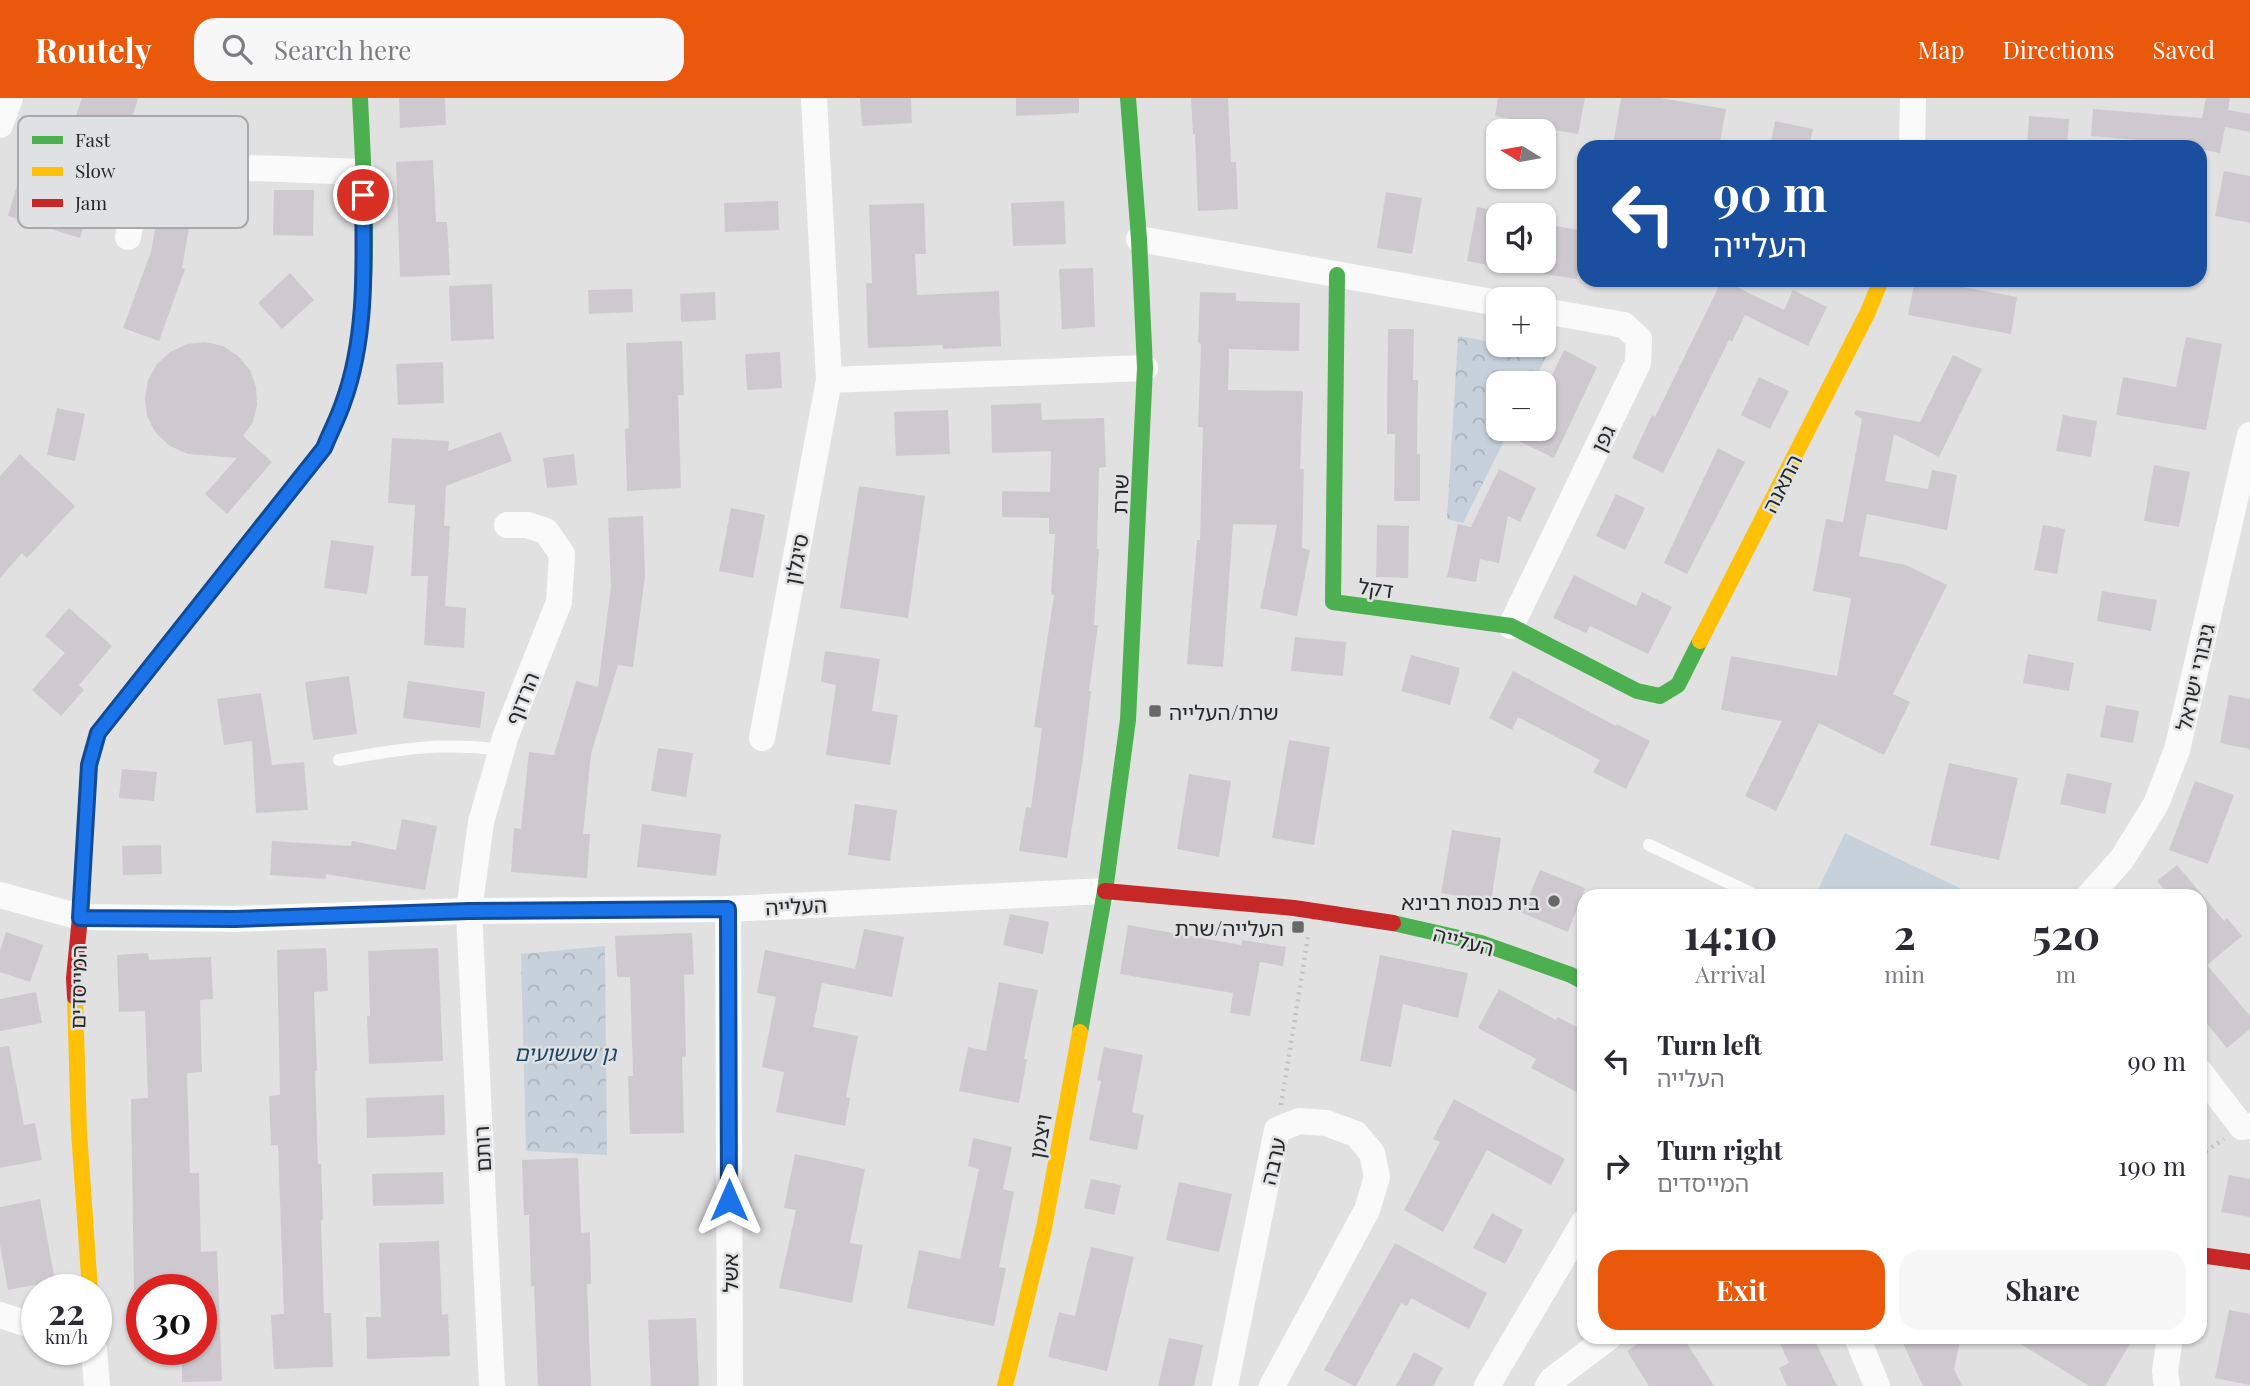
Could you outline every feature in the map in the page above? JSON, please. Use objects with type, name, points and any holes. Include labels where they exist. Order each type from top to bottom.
[{"type":"street","points":[[0,125],[10,98]]},
{"type":"street","name":"המייסדים","points":[[89,1274],[79,1132],[74,978],[89,765],[98,733],[324,448],[344,402],[358,342],[364,267],[360,98]]},
{"type":"street","name":"סיגלון","points":[[762,738],[829,380],[814,98]]},
{"type":"street","name":"שרת","points":[[1104,891],[1128,720],[1145,368],[1139,239],[1128,98]]},
{"type":"street","points":[[1912,140],[1913,98]]},
{"type":"street","points":[[248,167],[362,172]]},
{"type":"street","points":[[128,237],[130,228]]},
{"type":"street","points":[[1139,239],[1486,301]]},
{"type":"street","name":"דקל","points":[[1337,275],[1333,602],[1511,626],[1637,691],[1660,696],[1678,685]]},
{"type":"street","name":"התאנה","points":[[1678,685],[1868,312],[1878,287]]},
{"type":"street","name":"גפן","points":[[1511,626],[1638,363],[1639,339],[1624,326],[1556,314]]},
{"type":"street","points":[[829,380],[1145,368]]},
{"type":"street","name":"גיבורי ישראל","points":[[2095,889],[2122,859],[2156,804],[2177,750],[2250,435]]},
{"type":"street","name":"הרדוף","points":[[469,911],[481,822],[502,750],[559,601],[562,554],[546,531],[527,525],[507,525]]},
{"type":"street","name":"העלייה","points":[[0,895],[80,918],[235,919],[469,911],[728,909],[1104,891],[1312,911],[1393,923],[1480,943],[1577,978]]},
{"type":"street","name":"ויצמן","points":[[1006,1386],[1044,1228],[1104,891]]},
{"type":"street","name":"אשל","points":[[728,909],[730,1386]]},
{"type":"street","name":"רותם","points":[[469,911],[492,1386]]},
{"type":"street","points":[[2207,1081],[2242,1127],[2250,1126]]},
{"type":"street","name":"ערבה","points":[[1225,1386],[1277,1130],[1299,1121],[1326,1123],[1356,1134],[1372,1153],[1377,1177],[1367,1210],[1272,1386]]},
{"type":"street","points":[[1487,1386],[1577,1234]]},
{"type":"street","points":[[2207,1256],[2250,1262]]},
{"type":"street","points":[[0,1315],[21,1322]]},
{"type":"street","points":[[1548,1386],[1552,1380],[1600,1344]]},
{"type":"street","points":[[1860,1344],[1877,1386]]},
{"type":"street","points":[[2167,1386],[2165,1371],[2169,1344]]},
{"type":"street","points":[[95,1365],[97,1386]]},
{"type":"lane","points":[[339,760],[397,749],[445,745],[502,750]]},
{"type":"lane","points":[[1649,845],[1742,889]]},
{"type":"path","points":[[1277,1130],[1312,911]]},
{"type":"green space","points":[[1458,336],[1486,341],[1486,357],[1546,357],[1539,371],[1486,371],[1486,441],[1504,441],[1463,523],[1447,519]]},
{"type":"green space","points":[[1845,833],[1962,889],[1818,889]]},
{"type":"green space","name":"גן שעשועים","points":[[605,946],[607,1155],[526,1151],[521,954]]},
{"type":"building","points":[[82,98],[138,98],[133,116],[76,116]]},
{"type":"building","points":[[399,98],[445,98],[446,125],[400,128]]},
{"type":"building","points":[[860,98],[911,98],[912,123],[862,126]]},
{"type":"building","points":[[1016,98],[1079,98],[1079,113],[1016,116]]},
{"type":"building","points":[[1191,98],[1228,98],[1231,162],[1236,162],[1238,209],[1198,211]]},
{"type":"building","points":[[1498,98],[1585,98],[1578,134],[1556,130],[1556,119],[1513,119],[1495,116]]},
{"type":"building","points":[[1621,98],[1660,98],[1726,109],[1720,140],[1614,140]]},
{"type":"building","points":[[2206,98],[2230,98],[2228,110],[2250,114],[2250,132],[2225,127],[2220,153],[2207,150],[2207,140],[2138,140],[2091,136],[2093,109],[2202,118]]},
{"type":"building","points":[[2029,116],[2069,119],[2068,140],[2027,140]]},
{"type":"building","points":[[1775,121],[1813,129],[1811,140],[1771,140]]},
{"type":"building","points":[[433,160],[436,222],[447,222],[450,275],[400,277],[396,162]]},
{"type":"building","points":[[2224,171],[2250,176],[2250,223],[2215,216]]},
{"type":"building","points":[[18,182],[18,219],[8,216]]},
{"type":"building","points":[[274,190],[314,190],[313,236],[273,235]]},
{"type":"building","points":[[1386,192],[1422,198],[1412,254],[1377,248]]},
{"type":"building","points":[[778,201],[779,230],[725,232],[724,203]]},
{"type":"building","points":[[1064,201],[1066,244],[1013,246],[1011,203]]},
{"type":"building","points":[[924,203],[926,254],[915,254],[917,295],[999,291],[1001,346],[943,349],[943,345],[868,348],[866,283],[872,283],[869,205]]},
{"type":"building","points":[[1477,207],[1486,209],[1486,265],[1467,261]]},
{"type":"building","points":[[1556,226],[1577,230],[1577,279],[1544,274],[1556,273]]},
{"type":"building","points":[[47,228],[83,228],[80,238]]},
{"type":"building","points":[[155,228],[189,228],[182,268],[185,269],[159,341],[123,328],[151,252]]},
{"type":"building","points":[[1093,268],[1095,327],[1062,329],[1059,269]]},
{"type":"building","points":[[290,273],[314,300],[282,329],[258,303]]},
{"type":"building","points":[[492,284],[494,339],[451,341],[449,286]]},
{"type":"building","points":[[1719,287],[1736,287],[1784,310],[1793,290],[1827,307],[1808,346],[1745,315],[1732,342],[1729,340],[1663,473],[1632,458],[1652,415],[1655,417]]},
{"type":"building","points":[[1914,287],[1963,287],[2017,297],[2011,334],[1908,315]]},
{"type":"building","points":[[632,289],[633,312],[589,314],[588,290]]},
{"type":"building","points":[[715,292],[716,320],[681,322],[680,294]]},
{"type":"building","points":[[1200,292],[1236,293],[1236,301],[1300,303],[1299,351],[1229,349],[1228,390],[1303,391],[1300,469],[1304,469],[1302,548],[1310,550],[1297,616],[1260,608],[1277,525],[1233,524],[1223,667],[1187,664],[1197,540],[1200,540],[1203,427],[1198,427]]},
{"type":"building","points":[[1388,329],[1414,329],[1413,380],[1418,380],[1417,454],[1420,454],[1420,501],[1394,501],[1395,434],[1387,434]]},
{"type":"building","points":[[2186,337],[2222,344],[2206,430],[2116,415],[2123,377],[2176,387]]},
{"type":"building","points":[[682,341],[684,395],[678,395],[681,488],[627,491],[625,429],[629,428],[626,343]]},
{"type":"building","points":[[205,342],[223,346],[238,356],[250,370],[256,387],[257,405],[253,422],[243,436],[272,462],[227,514],[205,494],[237,458],[188,454],[170,446],[155,432],[147,416],[145,398],[148,380],[157,364],[170,352],[187,344]]},
{"type":"building","points":[[1564,350],[1597,367],[1554,458],[1519,441],[1556,441],[1554,371]]},
{"type":"building","points":[[780,352],[782,388],[747,390],[745,354]]},
{"type":"building","points":[[1953,355],[1982,369],[1939,457],[1894,434],[1885,481],[1928,489],[1932,470],[1957,475],[1947,530],[1867,514],[1859,556],[1906,565],[1947,585],[1893,694],[1910,702],[1884,755],[1819,723],[1776,811],[1745,796],[1782,721],[1721,710],[1731,656],[1837,676],[1851,598],[1813,591],[1826,519],[1843,522],[1862,419],[1854,414],[1856,410],[1920,422]]},
{"type":"building","points":[[443,362],[444,403],[398,405],[396,364]]},
{"type":"building","points":[[1759,377],[1789,391],[1770,429],[1741,415]]},
{"type":"building","points":[[1041,403],[1042,420],[1104,418],[1106,467],[1099,468],[1099,549],[1094,625],[1098,625],[1083,758],[1067,858],[1019,851],[1026,807],[1031,808],[1042,728],[1034,727],[1054,595],[1051,594],[1055,534],[1049,534],[1049,518],[1002,517],[1002,491],[1050,492],[1051,451],[992,453],[991,405]]},
{"type":"building","points":[[57,408],[85,414],[75,461],[47,455]]},
{"type":"building","points":[[948,410],[950,454],[896,456],[894,412]]},
{"type":"building","points":[[2063,415],[2097,421],[2091,457],[2056,451]]},
{"type":"building","points":[[501,432],[512,461],[446,486],[444,526],[450,526],[445,606],[466,608],[464,648],[424,645],[428,576],[411,576],[415,505],[388,503],[392,438],[449,441],[448,451]]},
{"type":"building","points":[[1718,448],[1745,462],[1687,574],[1664,563]]},
{"type":"building","points":[[20,454],[75,506],[27,558],[22,553],[0,578],[0,476]]},
{"type":"building","points":[[574,454],[577,485],[547,488],[543,458]]},
{"type":"building","points":[[2154,465],[2190,472],[2179,527],[2144,521]]},
{"type":"building","points":[[1499,469],[1536,488],[1520,522],[1508,516],[1499,563],[1480,559],[1476,582],[1447,577],[1458,524],[1471,527]]},
{"type":"building","points":[[859,486],[925,496],[908,618],[840,608]]},
{"type":"building","points":[[1616,494],[1645,508],[1625,550],[1596,536]]},
{"type":"building","points":[[731,508],[765,515],[753,578],[719,571]]},
{"type":"building","points":[[643,516],[645,576],[633,667],[618,665],[591,754],[583,834],[590,834],[587,878],[511,872],[514,828],[521,829],[529,752],[554,755],[576,681],[598,687],[611,587],[608,518]]},
{"type":"building","points":[[1377,525],[1409,526],[1408,578],[1376,577]]},
{"type":"building","points":[[2043,525],[2065,529],[2057,574],[2034,570]]},
{"type":"building","points":[[331,540],[374,546],[367,594],[324,588]]},
{"type":"building","points":[[1574,575],[1636,606],[1642,592],[1672,607],[1648,654],[1590,626],[1586,633],[1553,618]]},
{"type":"building","points":[[2102,591],[2157,600],[2151,631],[2097,621]]},
{"type":"building","points":[[69,608],[112,646],[79,685],[84,690],[61,716],[32,690],[65,653],[45,636]]},
{"type":"building","points":[[1295,637],[1346,642],[1343,676],[1291,671]]},
{"type":"building","points":[[825,651],[880,659],[872,711],[898,715],[890,765],[826,755],[836,685],[821,682]]},
{"type":"building","points":[[2028,654],[2074,663],[2069,691],[2023,683]]},
{"type":"building","points":[[1411,655],[1460,668],[1450,705],[1401,691]]},
{"type":"building","points":[[1513,671],[1616,726],[1617,724],[1650,741],[1626,789],[1593,772],[1600,760],[1518,717],[1512,730],[1489,718]]},
{"type":"building","points":[[349,676],[357,734],[313,740],[305,682]]},
{"type":"building","points":[[408,681],[485,692],[480,728],[403,718]]},
{"type":"building","points":[[261,693],[272,765],[304,762],[308,810],[256,813],[252,741],[224,745],[217,699]]},
{"type":"building","points":[[2229,695],[2250,699],[2250,749],[2220,743]]},
{"type":"building","points":[[2106,705],[2139,711],[2133,743],[2100,737]]},
{"type":"building","points":[[1289,740],[1330,747],[1314,845],[1272,838]]},
{"type":"building","points":[[658,748],[693,753],[686,797],[651,791]]},
{"type":"building","points":[[1949,763],[2018,778],[1999,860],[1930,845]]},
{"type":"building","points":[[122,769],[157,772],[154,801],[119,798]]},
{"type":"building","points":[[2067,773],[2112,783],[2105,814],[2060,804]]},
{"type":"building","points":[[1189,774],[1231,781],[1219,857],[1177,849]]},
{"type":"building","points":[[2195,781],[2234,795],[2208,864],[2169,850]]},
{"type":"building","points":[[855,804],[897,810],[890,861],[848,855]]},
{"type":"building","points":[[402,819],[437,826],[425,890],[326,874],[326,879],[270,875],[272,841],[351,846],[352,841],[396,850]]},
{"type":"building","points":[[642,824],[721,834],[716,876],[637,867]]},
{"type":"building","points":[[1452,830],[1501,838],[1491,901],[1441,893]]},
{"type":"building","points":[[161,845],[162,874],[123,875],[122,846]]},
{"type":"building","points":[[2177,865],[2197,889],[2164,889],[2157,881]]},
{"type":"building","name":"בית כנסת רבינא","points":[[1540,870],[1585,888],[1577,889],[1577,909],[1568,932],[1522,913]]},
{"type":"building","points":[[2207,901],[2224,921],[2227,918],[2242,936],[2207,965]]},
{"type":"building","points":[[1010,914],[1049,922],[1043,954],[1003,945]]},
{"type":"building","points":[[1128,925],[1241,945],[1242,940],[1286,947],[1283,966],[1260,962],[1250,1016],[1230,1013],[1233,993],[1120,974]]},
{"type":"building","points":[[864,929],[904,937],[892,997],[822,983],[813,1027],[858,1036],[846,1097],[850,1098],[845,1126],[776,1112],[784,1072],[762,1067],[776,997],[757,993],[765,950],[855,969]]},
{"type":"building","points":[[6,932],[43,945],[30,982],[0,972],[0,951]]},
{"type":"building","points":[[692,933],[694,974],[684,975],[684,1133],[630,1134],[628,1076],[633,1076],[630,977],[617,977],[615,936]]},
{"type":"building","points":[[326,948],[328,991],[314,992],[315,1071],[318,1164],[321,1164],[324,1313],[331,1313],[333,1367],[274,1369],[271,1315],[284,1314],[278,1145],[271,1145],[269,1096],[280,1095],[277,950]]},
{"type":"building","points":[[438,948],[443,1061],[369,1064],[368,951]]},
{"type":"building","points":[[148,953],[149,960],[211,957],[213,999],[200,1000],[202,1072],[187,1073],[190,1173],[199,1173],[201,1252],[217,1251],[222,1381],[182,1382],[182,1365],[217,1365],[217,1274],[134,1274],[131,1099],[148,1098],[145,1011],[119,1012],[117,955]]},
{"type":"building","points":[[1380,955],[1468,973],[1458,1018],[1403,1004],[1391,1067],[1360,1061]]},
{"type":"building","points":[[2207,965],[2250,1016],[2250,1029],[2227,1048],[2207,1024]]},
{"type":"building","points":[[999,982],[1038,990],[1024,1059],[1027,1059],[1019,1103],[959,1091],[968,1047],[986,1051]]},
{"type":"building","points":[[1499,989],[1556,1020],[1558,1017],[1577,1027],[1577,1092],[1531,1068],[1536,1059],[1478,1028]]},
{"type":"building","points":[[36,992],[42,1023],[0,1031],[0,999]]},
{"type":"building","points":[[9,1046],[24,1125],[35,1123],[42,1160],[0,1168],[0,1047]]},
{"type":"building","points":[[1104,1047],[1143,1055],[1132,1112],[1144,1115],[1137,1150],[1089,1140],[1101,1081],[1097,1080]]},
{"type":"building","points":[[444,1095],[445,1135],[367,1138],[366,1098]]},
{"type":"building","points":[[1454,1099],[1565,1159],[1551,1185],[1487,1150],[1443,1232],[1404,1210],[1440,1142],[1433,1139]]},
{"type":"building","points":[[973,1138],[1012,1147],[1003,1189],[1014,1192],[999,1267],[1006,1268],[994,1326],[907,1308],[919,1250],[960,1259],[979,1169],[968,1166]]},
{"type":"building","points":[[795,1154],[865,1169],[850,1243],[863,1245],[852,1303],[779,1288],[796,1210],[784,1208]]},
{"type":"building","points":[[578,1158],[581,1233],[590,1232],[591,1284],[587,1284],[591,1386],[538,1386],[529,1215],[524,1215],[522,1160]]},
{"type":"building","points":[[443,1172],[444,1204],[373,1206],[372,1174]]},
{"type":"building","points":[[2229,1175],[2250,1179],[2250,1217],[2221,1212]]},
{"type":"building","points":[[1091,1179],[1121,1185],[1114,1215],[1084,1208]]},
{"type":"building","points":[[1179,1182],[1232,1194],[1219,1252],[1166,1240]]},
{"type":"building","points":[[40,1199],[54,1274],[21,1274],[21,1288],[8,1290],[0,1245],[0,1207]]},
{"type":"building","points":[[1492,1213],[1523,1230],[1505,1264],[1473,1248]]},
{"type":"building","points":[[439,1241],[442,1315],[448,1314],[450,1356],[367,1359],[366,1317],[381,1317],[379,1243]]},
{"type":"building","points":[[1395,1243],[1487,1293],[1469,1329],[1411,1298],[1407,1306],[1401,1303],[1354,1386],[1324,1370]]},
{"type":"building","points":[[1091,1247],[1134,1257],[1107,1371],[1048,1357],[1059,1312],[1075,1316]]},
{"type":"building","points":[[2229,1310],[2250,1314],[2250,1385],[2215,1378]]},
{"type":"building","points":[[696,1318],[699,1386],[651,1386],[648,1320]]},
{"type":"building","points":[[1169,1338],[1203,1345],[1194,1386],[1158,1386]]},
{"type":"building","points":[[1638,1344],[1687,1344],[1714,1386],[1649,1386],[1627,1351]]},
{"type":"building","points":[[1780,1344],[1816,1344],[1837,1386],[1787,1386],[1779,1368],[1789,1363]]},
{"type":"building","points":[[1903,1344],[1959,1344],[1954,1369],[1962,1386],[1923,1386]]},
{"type":"building","points":[[2020,1344],[2130,1344],[2105,1386],[2089,1386]]},
{"type":"building","points":[[1414,1352],[1443,1368],[1433,1386],[1396,1386]]},
{"type":"traffic: fast","points":[[93,750],[98,733],[324,448],[353,367],[363,300],[365,199],[360,98]]},
{"type":"traffic: fast","points":[[1080,1032],[1105,891],[1128,720],[1145,368],[1139,239],[1128,98]]},
{"type":"traffic: fast","points":[[1337,275],[1333,602],[1511,626],[1637,691],[1660,696],[1678,685],[1700,641]]},
{"type":"traffic: fast","points":[[1393,923],[1481,943],[1577,978]]},
{"type":"traffic: slow","points":[[1700,641],[1868,312],[1878,287]]},
{"type":"traffic: slow","points":[[75,997],[79,1132],[89,1274]]},
{"type":"traffic: slow","points":[[1005,1386],[1044,1228],[1080,1032]]},
{"type":"traffic: jam","points":[[75,997],[74,978],[89,765],[93,750]]},
{"type":"traffic: jam","points":[[1105,891],[1294,908],[1393,923]]},
{"type":"traffic: jam","points":[[2207,1256],[2250,1262]]},
{"type":"place","name":"שרת/העלייה","points":[[1155,711]]},
{"type":"place","name":"בית כנסת רבינא","points":[[1554,901]]},
{"type":"place","name":"העלייה/שרת","points":[[1298,927]]},
{"type":"route","points":[[363,195],[364,267],[358,342],[344,402],[324,448],[98,733],[89,765],[80,918],[235,919],[469,911],[728,909],[729,1200]]}]
